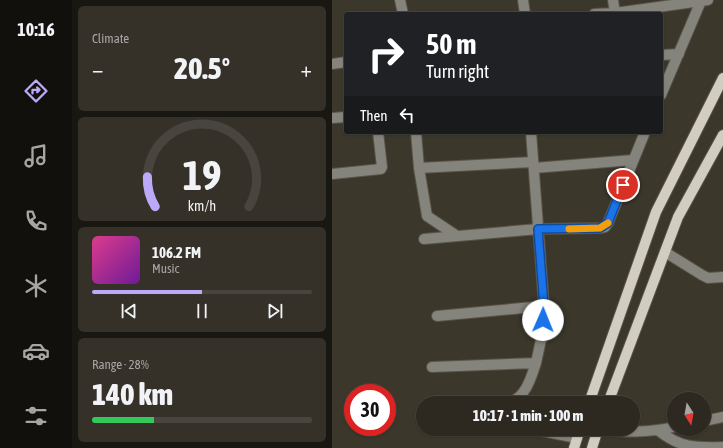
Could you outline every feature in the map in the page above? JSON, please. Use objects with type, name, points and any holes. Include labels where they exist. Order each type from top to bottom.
[{"type":"main road","points":[[591,396],[656,212],[723,78]]},
{"type":"main road","points":[[611,396],[678,217],[723,135]]},
{"type":"main road","points":[[592,448],[596,436]]},
{"type":"street","points":[[400,0],[403,12]]},
{"type":"street","points":[[523,0],[525,12]]},
{"type":"street","points":[[614,0],[615,12]]},
{"type":"street","points":[[622,12],[704,1]]},
{"type":"street","points":[[663,90],[704,1]]},
{"type":"street","points":[[663,55],[679,54]]},
{"type":"street","points":[[332,64],[344,62]]},
{"type":"street","points":[[332,118],[344,117]]},
{"type":"street","points":[[332,174],[381,169],[378,134]]},
{"type":"street","points":[[416,134],[419,168],[427,216],[457,236]]},
{"type":"street","points":[[519,396],[528,386],[536,363],[542,335],[544,306],[531,134]]},
{"type":"street","points":[[424,238],[538,229],[605,227],[608,223],[644,134]]},
{"type":"street","points":[[419,168],[534,165],[633,160]]},
{"type":"street","points":[[665,252],[702,276],[708,278],[723,277]]},
{"type":"street","points":[[437,316],[544,306]]},
{"type":"street","points":[[432,367],[536,363]]},
{"type":"street","points":[[711,420],[723,417]]},
{"type":"street","points":[[640,432],[667,429]]},
{"type":"street","points":[[659,431],[670,444],[698,448],[723,448]]},
{"type":"street","points":[[567,436],[577,438]]},
{"type":"slow traffic","points":[[569,229],[600,228],[605,227],[608,223]]},
{"type":"route","points":[[543,320],[544,306],[538,229],[605,227],[623,185]]}]
